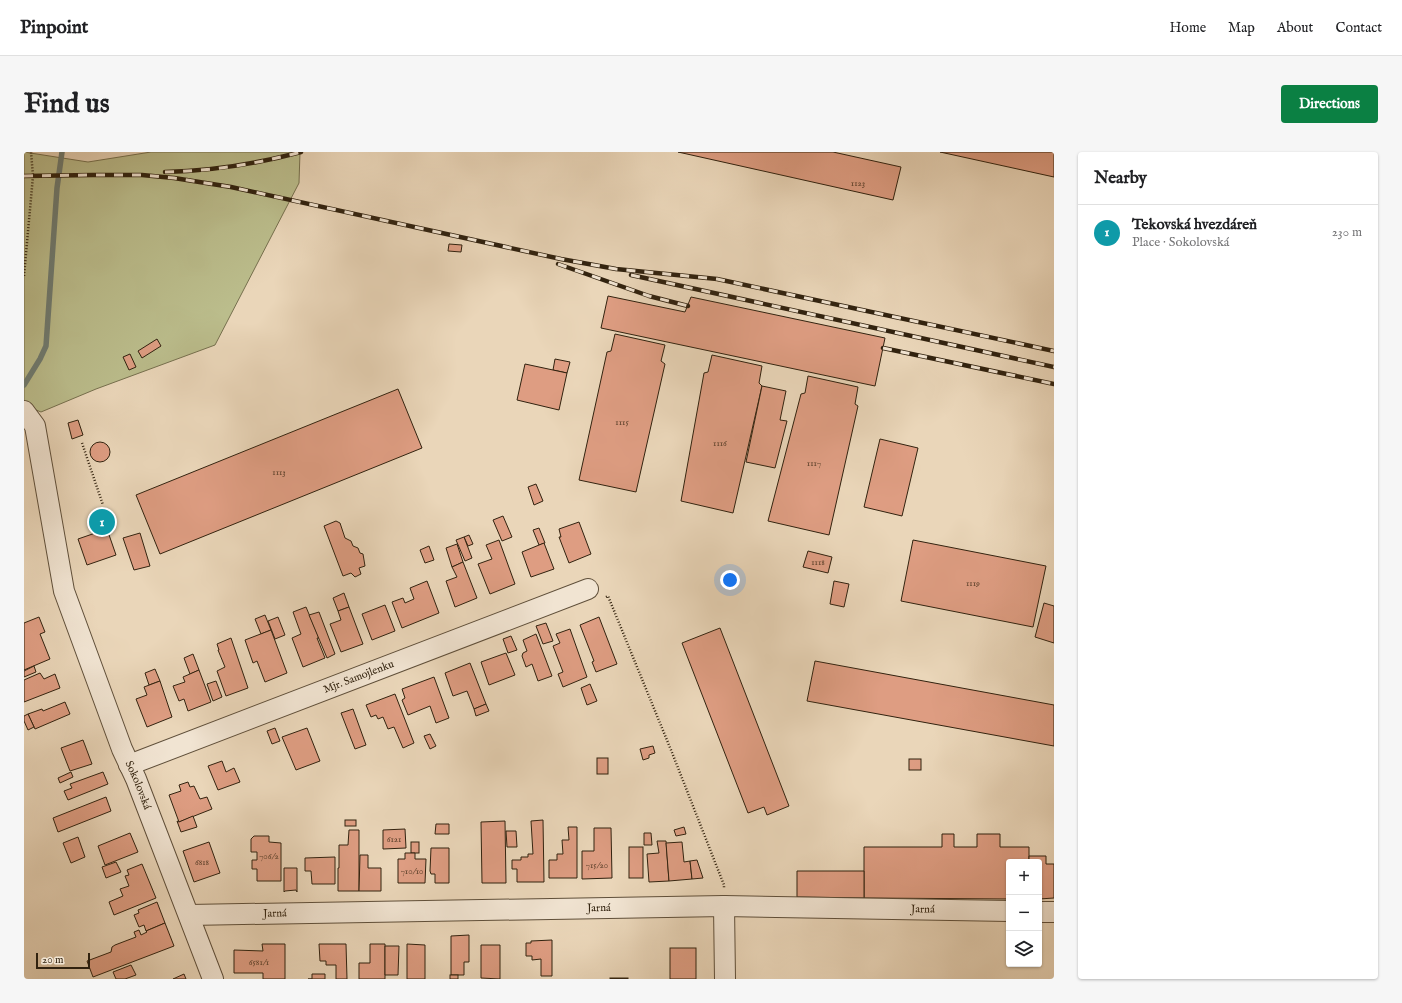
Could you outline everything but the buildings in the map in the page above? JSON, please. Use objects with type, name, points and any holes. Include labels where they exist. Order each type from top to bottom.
[{"type":"street","name":"Sokolovská","points":[[24,411],[35,426],[64,591],[129,765],[136,779],[213,979]]},
{"type":"street","name":"Mjr. Samojlenku","points":[[129,765],[594,594]]},
{"type":"street","name":"Jarná","points":[[189,915],[724,906],[1006,911]]},
{"type":"street","points":[[724,906],[725,979]]},
{"type":"street","points":[[1042,912],[1054,912]]},
{"type":"path","points":[[24,276],[33,176],[31,152]]},
{"type":"path","points":[[82,443],[103,505]]},
{"type":"path","points":[[594,594],[608,596],[724,885],[724,906]]},
{"type":"green space","points":[[24,152],[88,162],[151,152],[300,152],[299,183],[215,345],[96,389],[41,412],[24,405]]},
{"type":"waterway","points":[[24,385],[46,346],[57,188],[62,152]]},
{"type":"railway","points":[[165,172],[234,166],[301,152]]},
{"type":"railway","points":[[24,176],[142,175],[174,178],[231,187],[561,259],[616,269],[717,279],[1054,351]]},
{"type":"railway","points":[[558,264],[649,296],[688,306]]},
{"type":"railway","points":[[631,275],[1054,367]]},
{"type":"railway","points":[[883,348],[1054,384]]},
{"type":"place","name":"Tekovská hvezdáreň","points":[[102,522]]}]
